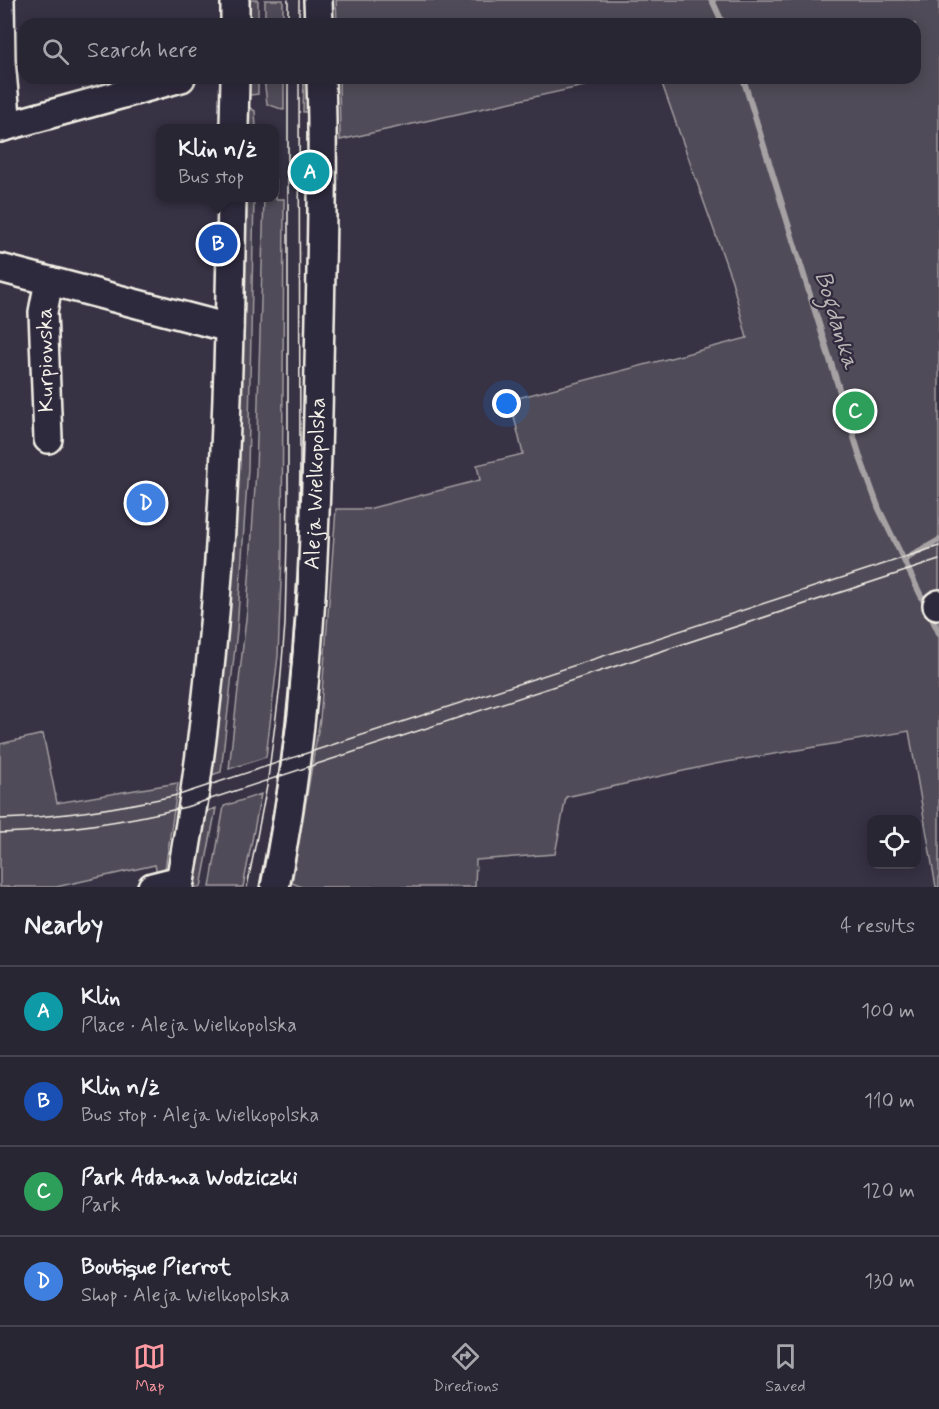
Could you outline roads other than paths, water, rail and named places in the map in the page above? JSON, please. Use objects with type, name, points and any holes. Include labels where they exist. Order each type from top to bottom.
[{"type":"street","points":[[0,0],[4,127],[159,84]]},
{"type":"street","points":[[235,0],[235,18]]},
{"type":"street","points":[[318,0],[319,18]]},
{"type":"street","points":[[234,124],[235,84]]},
{"type":"street","name":"Aleja Wielkopolska","points":[[275,887],[303,712],[313,592],[319,380],[321,84]]},
{"type":"street","points":[[152,887],[180,884],[199,765],[214,630],[225,482],[232,202]]},
{"type":"street","points":[[0,268],[229,328]]},
{"type":"street","name":"Kurpiowska","points":[[48,439],[43,312],[49,281]]},
{"type":"waterway","name":"Bogdanka","points":[[712,0],[720,18]]},
{"type":"waterway","name":"Bogdanka","points":[[745,84],[861,460],[879,509],[939,633]]},
{"type":"waterway","points":[[904,560],[939,540]]},
{"type":"tram line","points":[[288,0],[288,18]]},
{"type":"tram line","points":[[299,0],[299,18]]},
{"type":"tram line","points":[[247,887],[267,786],[280,686],[285,624],[288,496],[288,84]]},
{"type":"tram line","points":[[259,887],[277,792],[288,712],[298,589],[299,84]]},
{"type":"tram line","points":[[0,819],[91,811],[182,794],[939,546]]},
{"type":"tram line","points":[[0,833],[94,825],[186,807],[939,560]]},
{"type":"place","name":"Klin","points":[[310,172]]},
{"type":"place","name":"Klin n/ż","points":[[218,244]]},
{"type":"place","name":"Park Adama Wodziczki","points":[[855,411]]},
{"type":"place","name":"Boutique Pierrot","points":[[146,503]]}]
